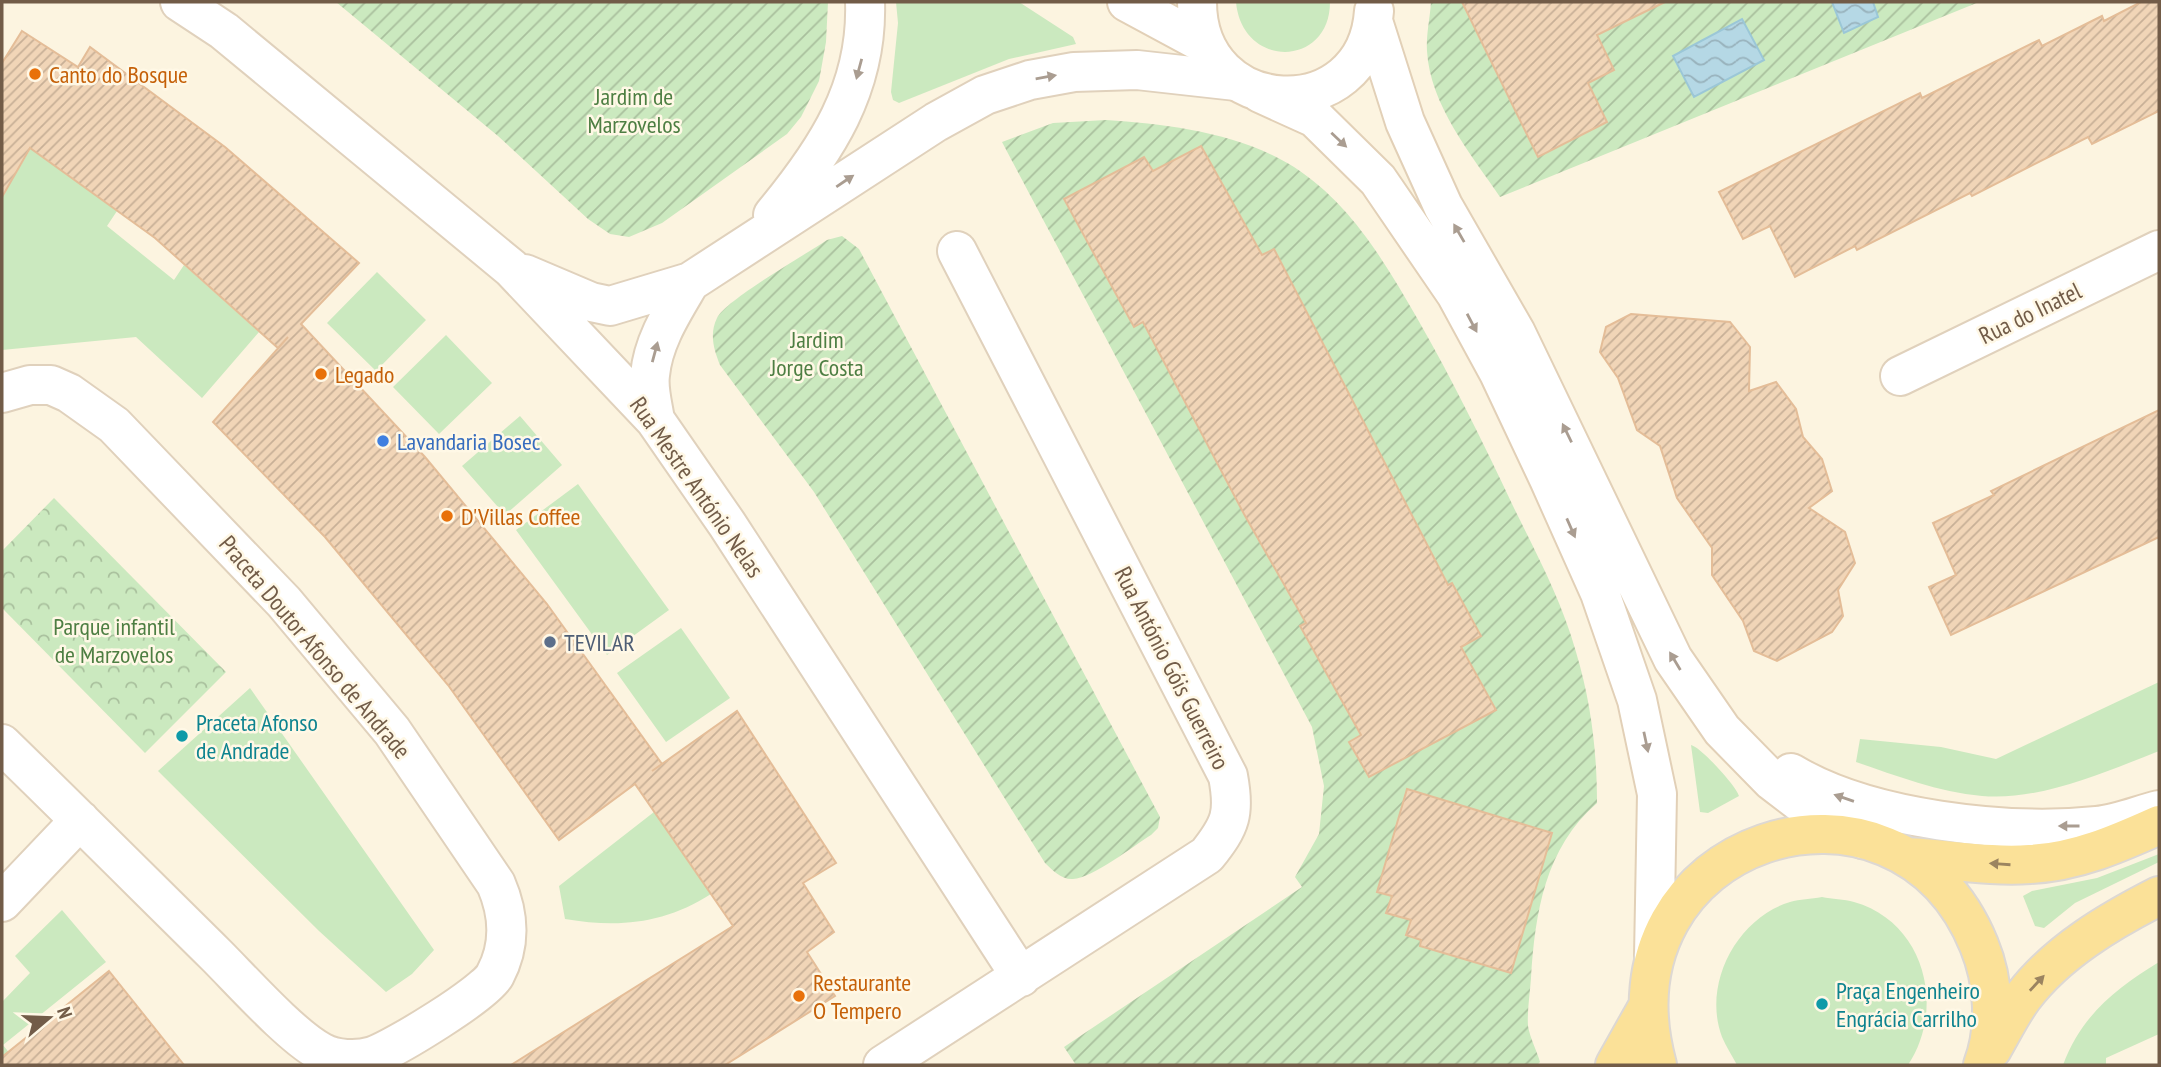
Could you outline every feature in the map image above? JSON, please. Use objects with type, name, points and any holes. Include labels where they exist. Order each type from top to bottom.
[{"type":"main road","points":[[1906,857],[1998,864],[2056,861],[2113,846],[2159,825]]},
{"type":"main road","points":[[1657,1065],[1646,1010],[1654,956],[1669,921],[1691,891],[1719,865],[1752,847],[1788,837],[1826,834],[1863,839],[1906,857],[1943,886],[1970,924],[1988,967],[1992,1013],[1984,1062]]},
{"type":"main road","points":[[1984,1062],[2023,997],[2049,970],[2091,936],[2159,896]]},
{"type":"main road","points":[[1615,1065],[1646,1010]]},
{"type":"street","name":"Rua Mestre António Nelas","points":[[180,2],[234,40],[511,268],[655,419],[727,524],[1021,977]]},
{"type":"street","points":[[748,246],[794,189],[840,123],[863,56],[865,2]]},
{"type":"street","points":[[1127,2],[1203,43]]},
{"type":"street","points":[[1197,2],[1197,19],[1203,43],[1217,64],[1248,87],[1315,118],[1378,180],[1456,293],[1499,373],[1600,593],[1637,701],[1657,794],[1654,956]]},
{"type":"street","points":[[511,268],[592,302],[610,306],[626,302],[690,282],[887,153],[985,95],[1030,80],[1074,72],[1137,70],[1293,96],[1310,93],[1339,78],[1362,53],[1373,11]]},
{"type":"street","points":[[1373,11],[1405,122],[1443,206],[1539,379],[1673,659],[1722,730],[1772,781],[1818,816],[1863,839]]},
{"type":"street","name":"Rua do Inatel","points":[[1900,376],[2159,250]]},
{"type":"street","name":"Rua António Góis Guerreiro","points":[[883,1065],[1207,855],[1225,832],[1234,806],[1228,776],[957,251]]},
{"type":"street","points":[[655,419],[649,376],[655,350],[662,329],[690,282]]},
{"type":"street","points":[[618,380],[614,347],[618,318],[626,302]]},
{"type":"street","name":"Praceta Doutor Afonso de Andrade","points":[[2,394],[30,385],[51,385],[69,393],[114,425],[284,602],[392,731],[496,884],[505,906],[508,930],[503,958],[494,978],[477,994],[385,1051],[357,1059],[338,1058],[322,1053],[252,991],[2,744]]},
{"type":"street","points":[[1722,730],[1816,788],[1879,810],[1945,821],[2011,827],[2099,826],[2159,810]]},
{"type":"street","points":[[2,902],[80,820]]},
{"type":"green space","name":"Jardim de Marzovelos","points":[[336,2],[828,2],[826,42],[819,81],[801,117],[787,134],[662,223],[629,237],[610,234],[588,219],[498,136]]},
{"type":"green space","points":[[896,2],[1019,2],[1073,37],[1076,44],[1009,59],[899,103],[893,100],[891,92],[898,23]]},
{"type":"green space","points":[[1236,2],[1330,2],[1326,24],[1316,39],[1302,49],[1285,52],[1268,49],[1253,40],[1242,24]]},
{"type":"green space","points":[[1431,2],[1979,2],[1500,197],[1454,128],[1436,91],[1427,51]]},
{"type":"green space","points":[[1106,120],[1203,132],[1251,146],[1294,167],[1333,198],[1379,255],[1417,318],[1467,411],[1548,578],[1570,633],[1586,689],[1596,764],[1597,803],[1565,840],[1554,861],[1540,906],[1528,1014],[1529,1031],[1540,1062],[1537,1065],[1076,1065],[1064,1047],[1302,887],[1295,877],[1319,834],[1324,786],[1312,727],[1002,142],[1053,123]]},
{"type":"green space","points":[[31,148],[117,211],[107,226],[174,280],[184,265],[259,332],[202,398],[136,337],[2,350],[2,197]]},
{"type":"green space","name":"Jardim Jorge Costa","points":[[842,236],[859,249],[1160,817],[1158,828],[1151,835],[1102,868],[1081,877],[1065,878],[1045,863],[814,492],[720,365],[713,342],[713,330],[717,318],[724,310],[750,289],[827,240]]},
{"type":"green space","points":[[377,272],[426,320],[376,371],[327,323]]},
{"type":"green space","points":[[446,335],[492,383],[439,434],[393,387]]},
{"type":"green space","points":[[520,416],[562,465],[505,515],[462,466]]},
{"type":"green space","points":[[578,484],[669,610],[607,655],[516,530]]},
{"type":"green space","name":"Parque infantil de Marzovelos","points":[[54,498],[226,672],[145,753],[2,608],[2,551]]},
{"type":"green space","points":[[681,628],[730,698],[666,742],[617,673]]},
{"type":"green space","points":[[2159,682],[2159,751],[2095,776],[2050,789],[2004,796],[1966,794],[1918,783],[1856,762],[1860,739],[1941,747],[1996,759]]},
{"type":"green space","points":[[250,688],[434,950],[412,974],[386,992],[319,931],[158,771]]},
{"type":"green space","points":[[1691,745],[1718,768],[1739,796],[1708,813],[1700,812]]},
{"type":"green space","points":[[654,812],[711,894],[676,912],[641,921],[604,923],[565,919],[559,886]]},
{"type":"green space","points":[[2159,854],[2159,862],[2075,903],[2044,928],[2035,926],[2023,896],[2032,891],[2097,878]]},
{"type":"green space","points":[[1822,897],[1854,902],[1878,912],[1898,928],[1912,947],[1922,970],[1926,1018],[1920,1042],[1908,1065],[1737,1065],[1725,1044],[1717,1017],[1717,996],[1721,975],[1740,938],[1754,922],[1771,910],[1794,901]]},
{"type":"green space","points":[[62,910],[106,962],[3,1045],[19,1065],[2,1065],[2,1002],[30,973],[15,956]]},
{"type":"green space","points":[[2159,962],[2159,1034],[2106,1058],[2106,1065],[2063,1065],[2080,1032],[2102,1005],[2128,982]]},
{"type":"water","points":[[1832,2],[1873,2],[1878,17],[1844,33]]},
{"type":"water","points":[[1742,19],[1764,60],[1694,97],[1673,56]]},
{"type":"building","points":[[1462,2],[1665,2],[1597,35],[1614,70],[1588,83],[1607,122],[1538,157]]},
{"type":"building","points":[[2141,2],[2159,2],[2159,111],[2092,144],[2088,137],[1972,196],[1970,193],[1857,250],[1855,246],[1795,277],[1770,226],[1743,239],[1719,192],[1920,93],[1922,98],[2039,40],[2042,46],[2102,16],[2104,21]]},
{"type":"building","points":[[22,31],[78,67],[90,47],[225,147],[359,263],[301,324],[425,457],[547,604],[662,764],[737,711],[836,863],[803,883],[834,932],[807,952],[835,996],[725,1065],[511,1065],[733,926],[635,784],[559,840],[448,685],[325,537],[213,422],[288,337],[278,348],[155,238],[30,148],[2,197],[2,63]]},
{"type":"building","points":[[1201,146],[1262,255],[1274,249],[1448,585],[1452,583],[1481,636],[1461,647],[1496,710],[1369,777],[1349,742],[1361,735],[1300,626],[1306,623],[1244,514],[1143,322],[1134,327],[1064,199],[1144,157],[1153,171]]},
{"type":"building","points":[[1631,314],[1730,322],[1750,347],[1749,391],[1776,382],[1796,409],[1803,437],[1822,459],[1832,491],[1809,508],[1845,532],[1855,563],[1838,590],[1843,616],[1832,632],[1777,661],[1754,651],[1743,621],[1712,575],[1712,548],[1677,498],[1660,446],[1637,430],[1618,378],[1600,352],[1606,327]]},
{"type":"building","points":[[2159,410],[2159,537],[1951,635],[1929,587],[1956,575],[1933,523],[1994,495],[1991,491]]},
{"type":"building","points":[[1407,789],[1552,833],[1511,973],[1420,946],[1421,940],[1406,935],[1411,920],[1386,913],[1392,896],[1377,892]]},
{"type":"building","points":[[109,971],[184,1065],[2,1065],[2,1057]]},
{"type":"place","name":"Canto do Bosque","points":[[35,74]]},
{"type":"place","name":"Legado","points":[[321,374]]},
{"type":"place","name":"Lavandaria Bosec","points":[[383,441]]},
{"type":"place","name":"D'Villas Coffee","points":[[447,516]]},
{"type":"place","name":"TEVILAR","points":[[550,642]]},
{"type":"place","name":"Praceta Afonso de Andrade","points":[[182,736]]},
{"type":"place","name":"Restaurante O Tempero","points":[[799,996]]},
{"type":"place","name":"Praça Engenheiro Engrácia Carrilho","points":[[1822,1004]]}]
